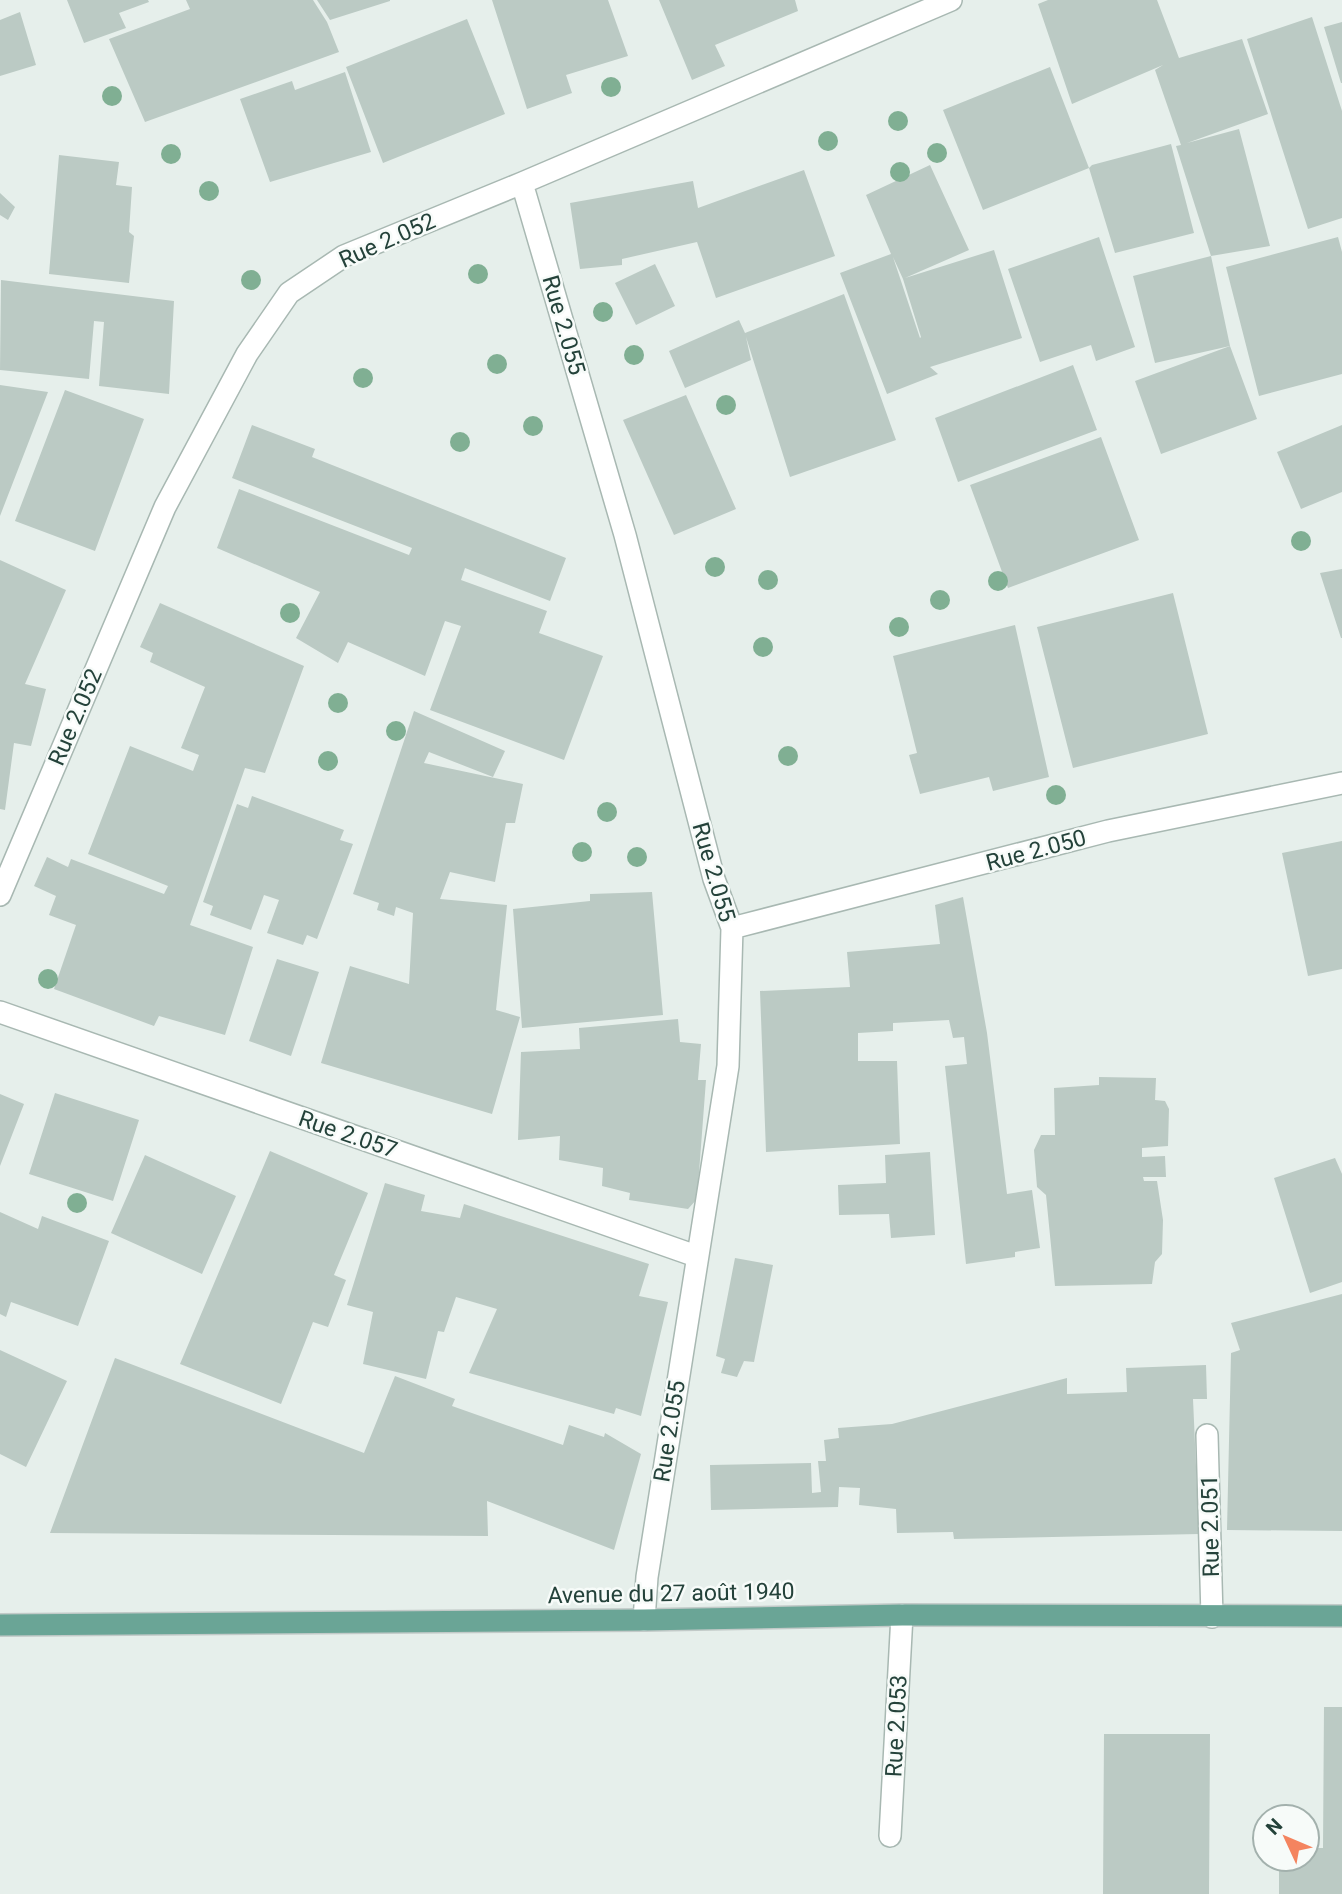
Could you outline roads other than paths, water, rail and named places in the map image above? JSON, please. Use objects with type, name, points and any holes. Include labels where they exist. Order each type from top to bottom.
[{"type":"main road","name":"Avenue du 27 août 1940","points":[[0,1625],[644,1620],[902,1615],[1342,1616]]},
{"type":"street","name":"Rue 2.052","points":[[0,895],[165,507],[247,354],[289,293],[344,256],[951,0]]},
{"type":"street","name":"Rue 2.055","points":[[522,183],[625,535],[714,878],[732,928],[728,1066],[647,1577],[644,1620]]},
{"type":"street","name":"Rue 2.050","points":[[732,928],[1108,831],[1342,783]]},
{"type":"street","name":"Rue 2.057","points":[[0,1012],[696,1256]]},
{"type":"street","name":"Rue 2.051","points":[[1207,1435],[1212,1617]]},
{"type":"street","name":"Rue 2.053","points":[[890,1836],[902,1615]]}]
